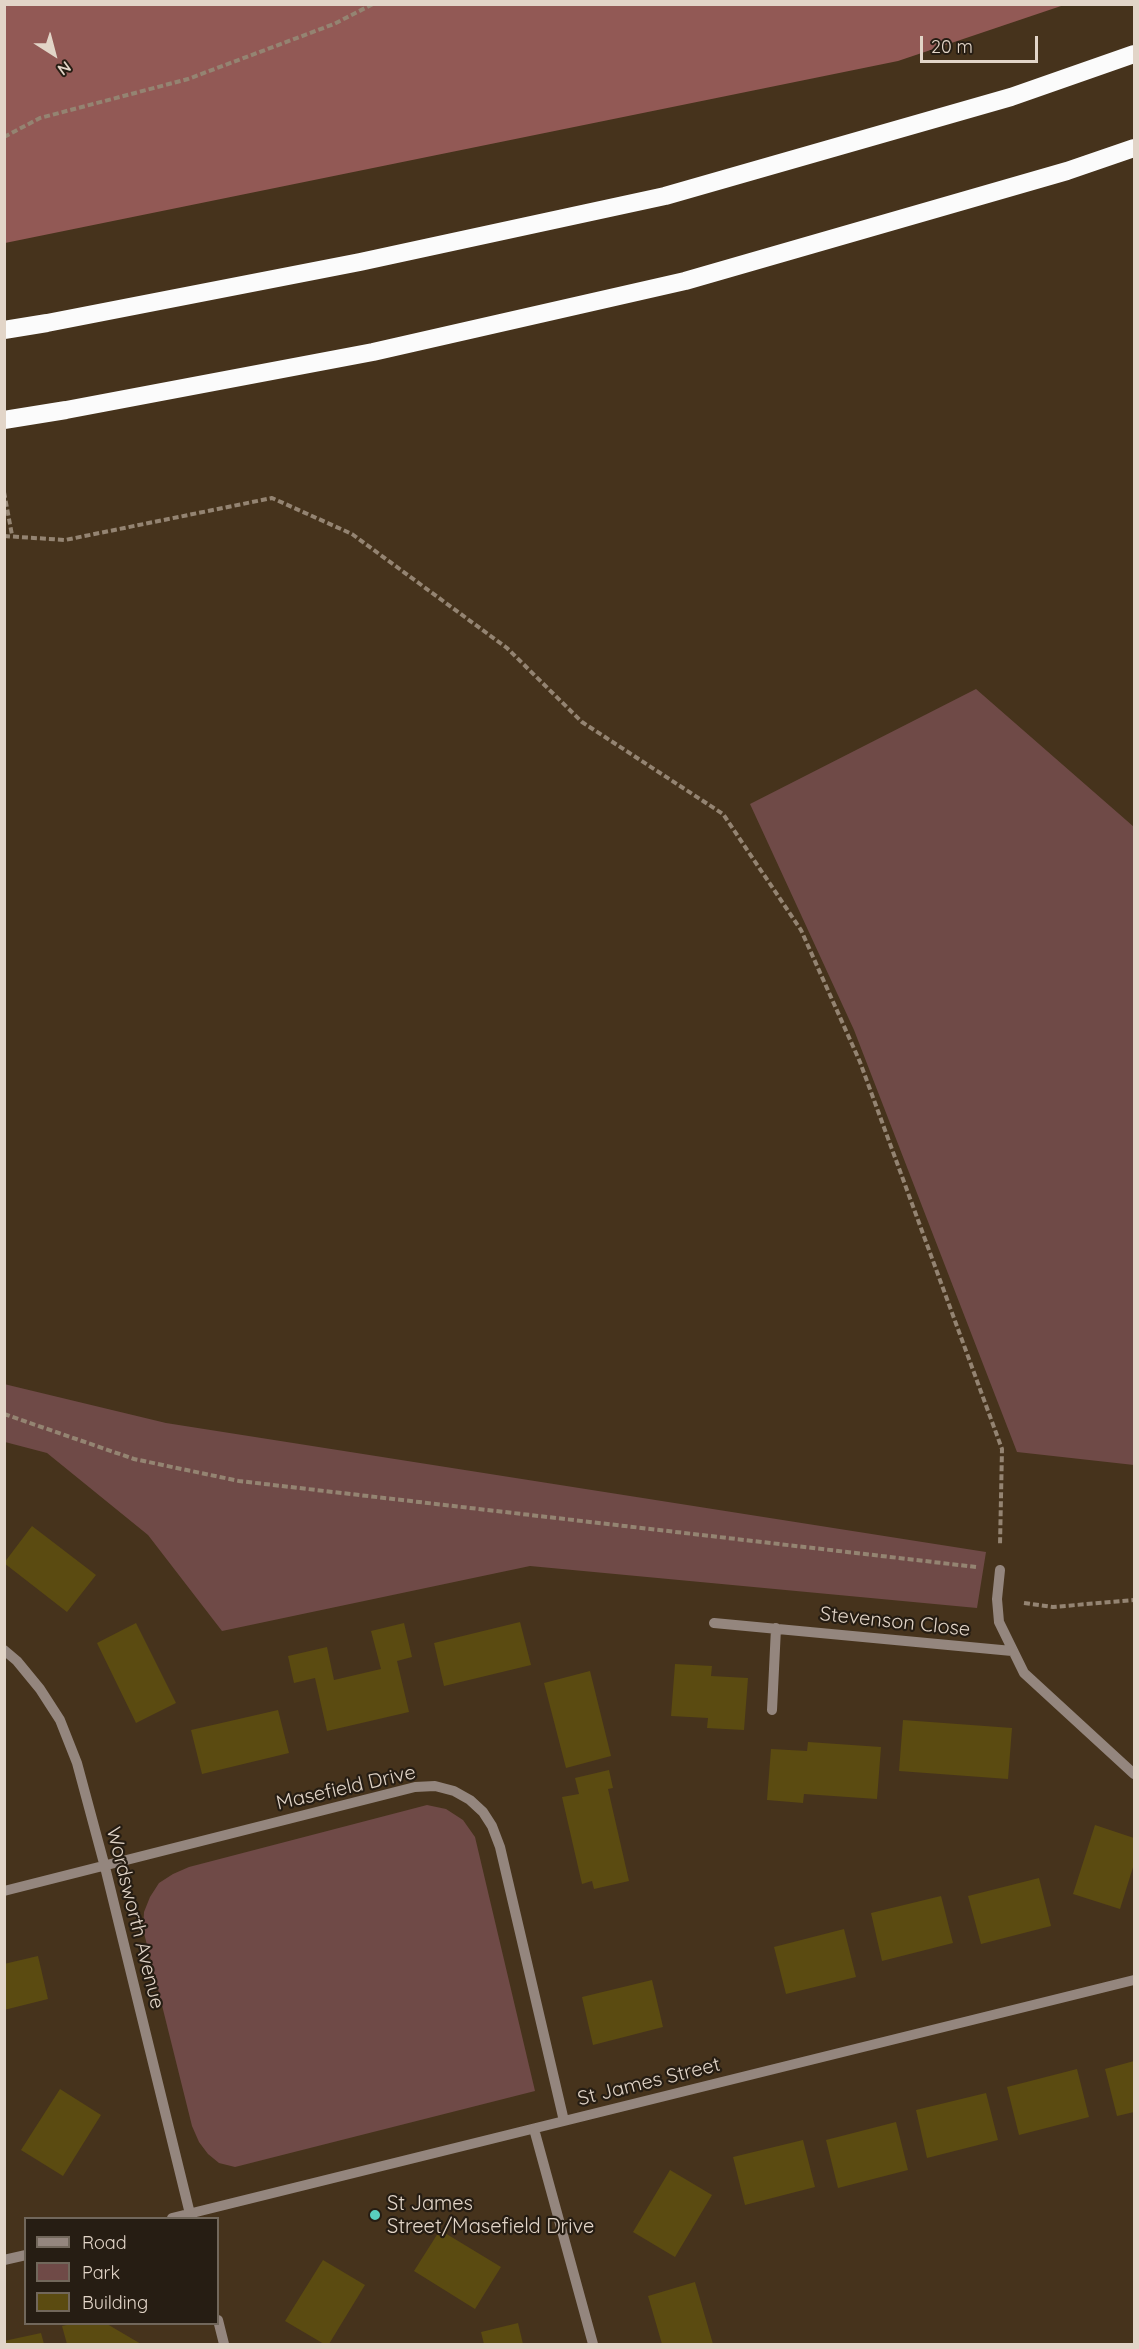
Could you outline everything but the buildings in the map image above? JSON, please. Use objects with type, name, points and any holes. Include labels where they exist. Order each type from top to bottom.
[{"type":"highway","points":[[4,330],[360,262],[665,196],[1011,97],[1134,54]]},
{"type":"highway","points":[[4,420],[373,352],[685,281],[1067,171],[1134,148]]},
{"type":"street","points":[[1000,1570],[996,1599],[999,1622],[1024,1673],[1134,1774]]},
{"type":"street","name":"Stevenson Close","points":[[714,1623],[1012,1651]]},
{"type":"street","points":[[772,1710],[776,1628]]},
{"type":"street","name":"Wordsworth Avenue","points":[[4,1650],[40,1689],[60,1720],[77,1763],[191,2216]]},
{"type":"street","name":"Masefield Drive","points":[[4,1891],[415,1787],[435,1786],[454,1791],[470,1800],[483,1812],[492,1826],[500,1847],[564,2121]]},
{"type":"street","name":"St James Street","points":[[191,2216],[1134,1980]]},
{"type":"street","points":[[534,2129],[593,2344]]},
{"type":"street","points":[[4,2260],[24,2255]]},
{"type":"street","points":[[219,2324],[224,2344]]},
{"type":"path","points":[[4,137],[40,118],[188,79],[334,24],[373,4]]},
{"type":"path","points":[[4,492],[12,535]]},
{"type":"path","points":[[4,536],[65,540],[272,498],[352,534],[507,648],[582,722],[723,814],[801,930],[860,1062],[1002,1449],[1000,1570],[239,1481],[134,1459],[4,1414]]},
{"type":"path","points":[[996,1599],[1053,1607],[1134,1600]]},
{"type":"green space","points":[[976,689],[1134,827],[1134,1465],[1017,1452],[854,1030],[750,804]]},
{"type":"green space","points":[[4,1384],[166,1423],[986,1552],[977,1608],[530,1566],[222,1631],[148,1535],[47,1453],[5,1442]]},
{"type":"green space","points":[[427,1805],[446,1809],[463,1820],[475,1837],[535,2091],[235,2167],[219,2163],[199,2142],[192,2126],[143,1929],[144,1912],[150,1897],[159,1883],[189,1867]]},
{"type":"shaded area","points":[[5,4],[1064,5],[898,61],[5,243]]},
{"type":"place","name":"St James Street/Masefield Drive","points":[[375,2215]]}]
